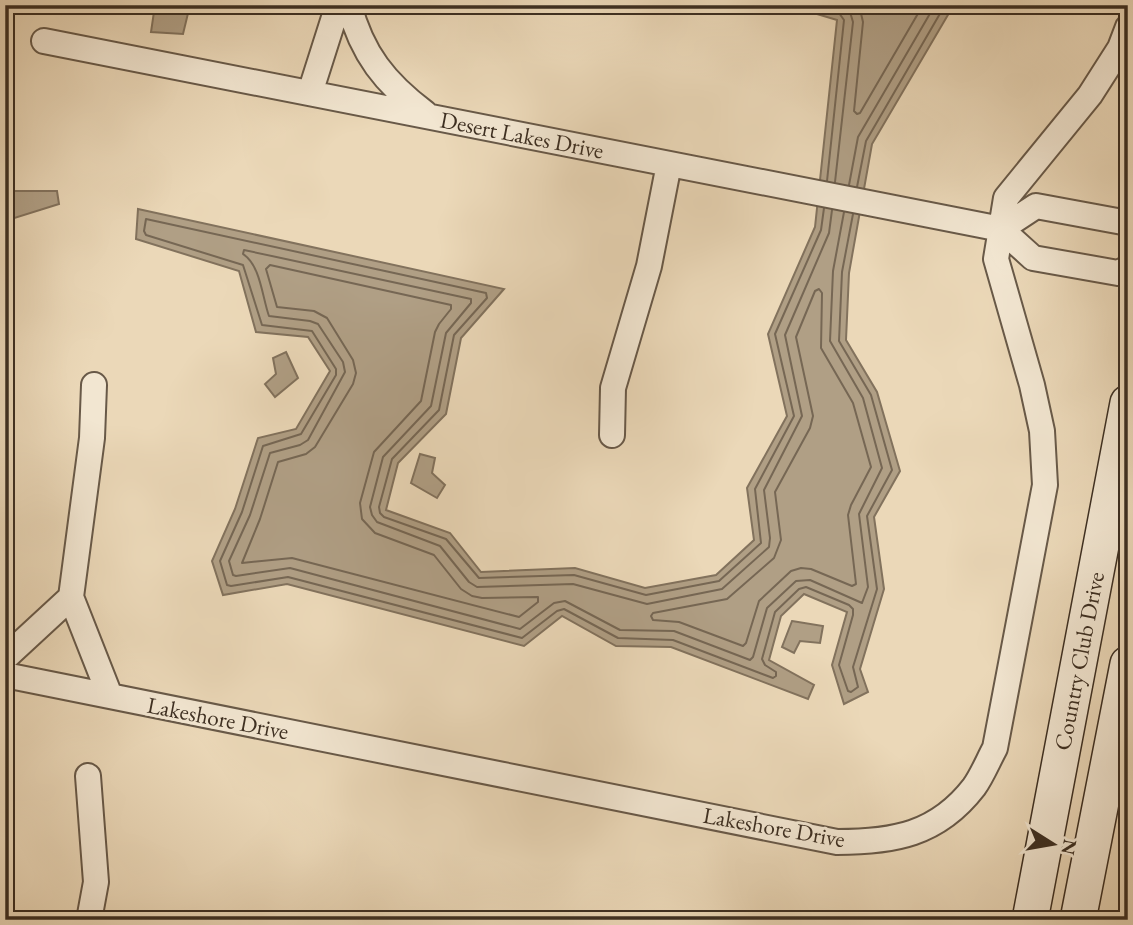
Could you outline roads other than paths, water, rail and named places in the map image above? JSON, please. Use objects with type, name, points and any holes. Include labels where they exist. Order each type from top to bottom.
[{"type":"main road","name":"Country Club Drive","points":[[1030,920],[1128,403]]},
{"type":"main road","points":[[1078,920],[1128,664]]},
{"type":"street","points":[[310,93],[338,5]]},
{"type":"street","points":[[349,5],[354,23],[371,58],[398,93],[432,117]]},
{"type":"street","name":"Lakeshore Drive","points":[[5,675],[837,842],[876,842],[918,832],[952,811],[974,786],[995,748],[1045,485],[1042,431],[1032,385],[996,259],[1006,198],[1090,95],[1120,48],[1128,27]]},
{"type":"street","name":"Desert Lakes Drive","points":[[44,41],[1001,229]]},
{"type":"street","points":[[612,435],[613,388],[644,284],[669,164]]},
{"type":"street","points":[[1128,223],[1036,206],[1001,229],[1033,258],[1118,273],[1128,268]]},
{"type":"street","points":[[94,385],[92,438],[71,597],[110,696]]},
{"type":"street","points":[[5,658],[71,597]]},
{"type":"street","points":[[88,776],[96,882],[89,920]]},
{"type":"water","points":[[155,5],[190,5],[183,34],[151,32]]},
{"type":"water","points":[[634,5],[689,5],[662,13]]},
{"type":"water","points":[[787,5],[958,5],[952,8],[872,144],[849,273],[846,340],[877,392],[900,471],[874,517],[884,589],[860,669],[868,692],[844,704],[832,665],[847,612],[804,594],[781,616],[769,660],[814,685],[808,699],[671,647],[616,646],[562,616],[524,646],[287,584],[223,595],[212,561],[235,509],[258,438],[296,429],[330,371],[308,337],[256,332],[239,271],[136,239],[138,209],[504,289],[461,338],[446,414],[398,463],[386,510],[450,533],[481,572],[575,568],[645,588],[716,575],[754,540],[747,488],[787,416],[768,334],[815,227],[837,20]]},
{"type":"water","points":[[5,191],[57,191],[59,204],[5,221]]},
{"type":"water","points":[[286,352],[298,378],[275,397],[265,384],[276,374],[273,358]]},
{"type":"water","points":[[420,454],[435,458],[432,473],[445,485],[437,498],[411,483]]},
{"type":"water","points":[[792,621],[823,626],[820,643],[800,641],[794,653],[782,647]]}]
